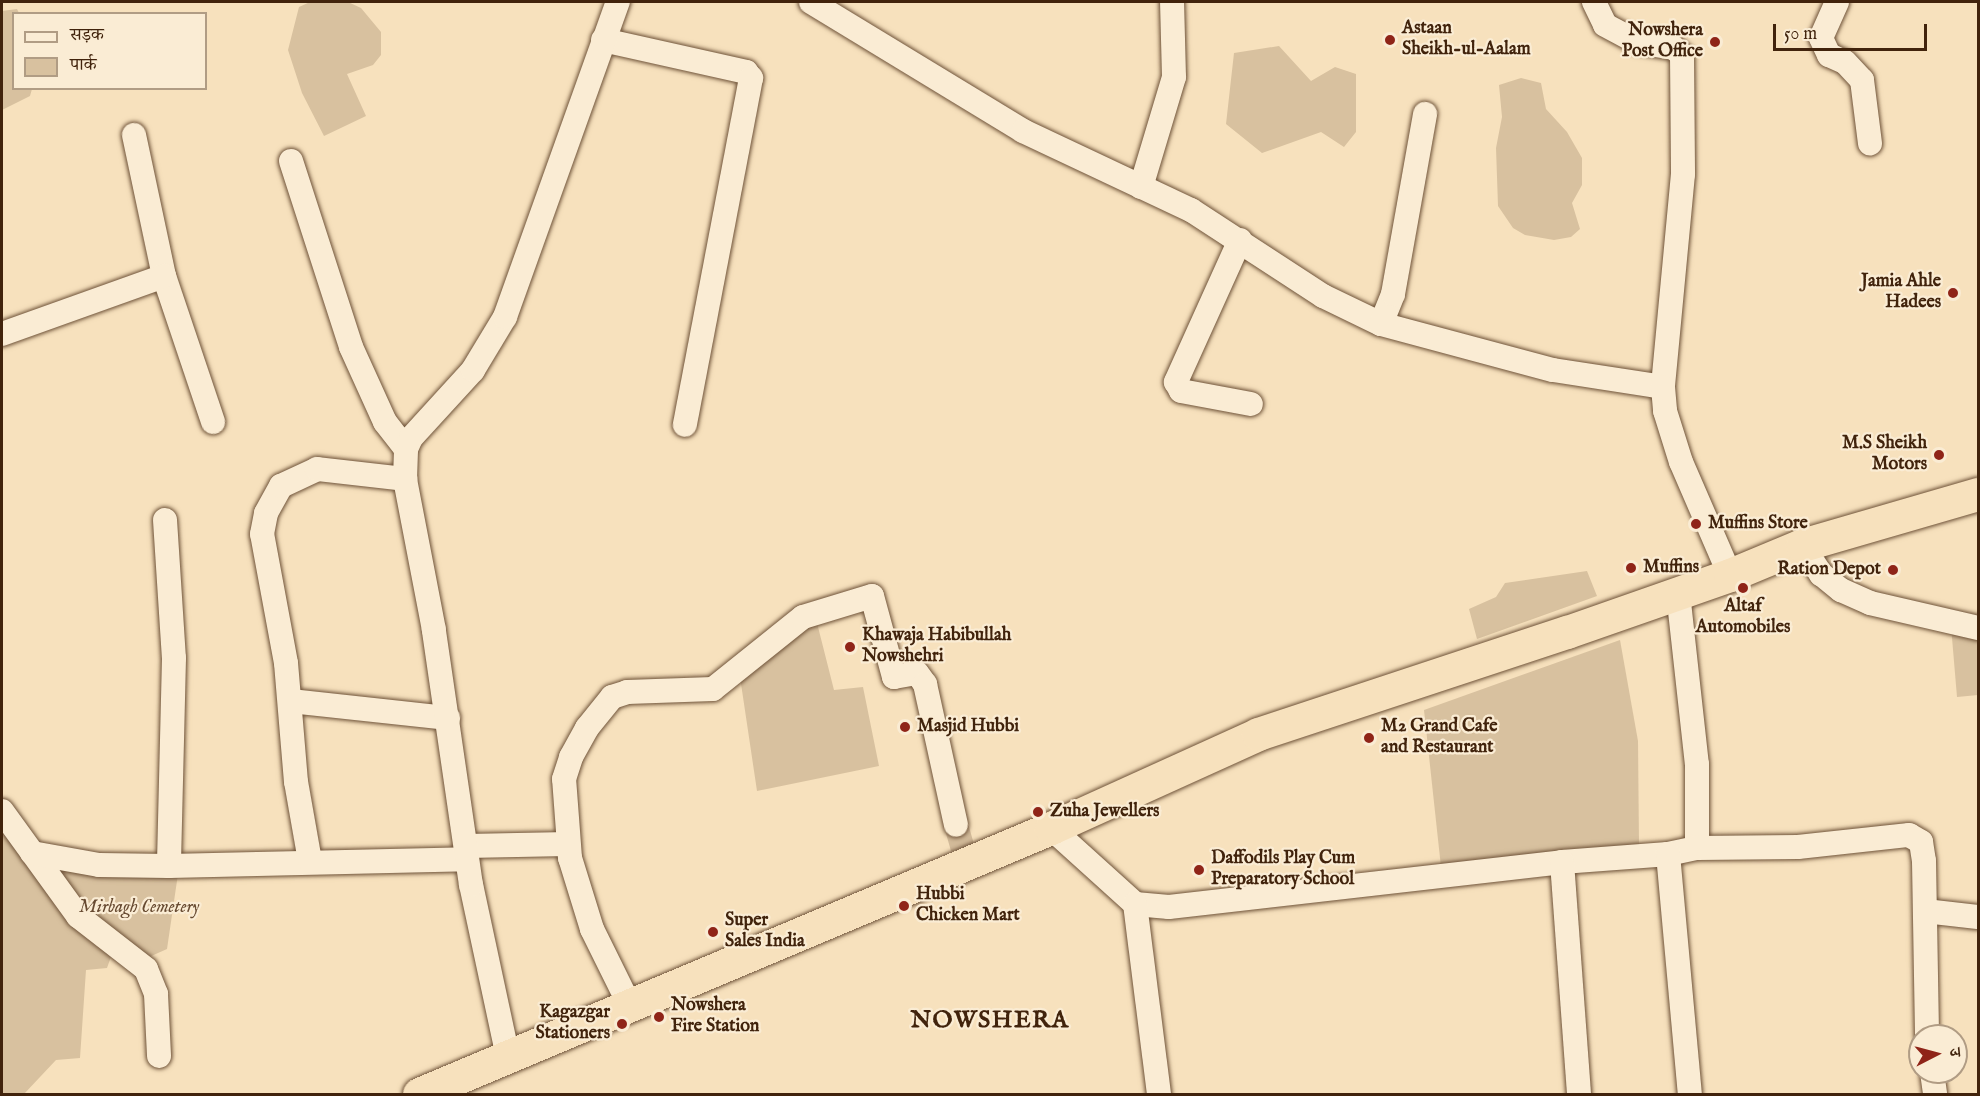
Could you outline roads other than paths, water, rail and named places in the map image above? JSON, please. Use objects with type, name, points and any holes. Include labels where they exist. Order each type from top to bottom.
[{"type":"highway","points":[[419,1095],[630,1006],[964,856],[1051,828],[1198,759],[1301,717],[1457,670],[1730,575],[1802,544],[1978,494]]},
{"type":"street","points":[[508,1058],[489,984],[466,853],[448,718],[405,479],[406,449],[411,438],[473,370],[505,317],[545,214],[603,39],[618,2]]},
{"type":"street","points":[[811,2],[1023,131],[1141,187],[1240,240],[1323,296],[1382,324],[1553,370],[1663,387]]},
{"type":"street","points":[[1141,187],[1174,77],[1172,2]]},
{"type":"street","points":[[1593,2],[1605,25],[1637,42],[1674,48],[1683,61],[1683,174],[1663,387],[1665,411],[1681,462],[1730,575]]},
{"type":"street","points":[[1837,2],[1821,38],[1829,55],[1845,62],[1862,80],[1870,143]]},
{"type":"street","points":[[603,39],[746,72],[752,78],[685,424]]},
{"type":"street","points":[[1382,324],[1393,294],[1425,114]]},
{"type":"street","points":[[134,135],[164,276],[213,422]]},
{"type":"street","points":[[291,161],[351,347],[386,422],[406,449]]},
{"type":"street","points":[[1240,240],[1176,382],[1181,390],[1251,404]]},
{"type":"street","points":[[2,334],[164,276]]},
{"type":"street","points":[[310,861],[296,782],[291,701],[262,534],[266,513],[281,486],[317,469],[405,479]]},
{"type":"street","points":[[165,520],[174,658],[169,866]]},
{"type":"street","points":[[1802,544],[1821,574],[1841,590],[1870,603],[1978,628]]},
{"type":"street","points":[[1678,593],[1697,764],[1697,848]]},
{"type":"street","points":[[630,1006],[592,929],[568,844],[564,779],[571,757],[591,721],[612,697],[627,692],[713,689],[803,617],[872,596],[894,677],[916,673],[925,684],[956,825]]},
{"type":"street","points":[[291,701],[448,718]]},
{"type":"street","points":[[2,811],[78,916],[146,969],[156,994],[159,1056]]},
{"type":"street","points":[[1051,828],[1135,904],[1169,907],[1562,862],[1668,854],[1697,848],[1798,847],[1908,835],[1921,842],[1927,1024]]},
{"type":"street","points":[[32,853],[99,865],[169,866],[466,853],[568,844]]},
{"type":"street","points":[[1668,854],[1690,1095]]},
{"type":"street","points":[[1562,862],[1579,1095]]},
{"type":"street","points":[[1135,904],[1159,1095]]},
{"type":"street","points":[[1925,911],[1978,917]]},
{"type":"tunnel","points":[[956,825],[963,849]]},
{"type":"place","name":"Astaan Sheikh-ul-Aalam","points":[[1390,40]]},
{"type":"place","name":"Nowshera Post Office","points":[[1715,42]]},
{"type":"place","name":"Jamia Ahle Hadees","points":[[1953,293]]},
{"type":"place","name":"M.S Sheikh Motors","points":[[1939,455]]},
{"type":"place","name":"Muffins Store","points":[[1696,524]]},
{"type":"place","name":"Muffins","points":[[1631,568]]},
{"type":"place","name":"Ration Depot","points":[[1893,570]]},
{"type":"place","name":"Altaf Automobiles","points":[[1743,588]]},
{"type":"place","name":"Khawaja Habibullah Nowshehri","points":[[850,647]]},
{"type":"place","name":"Masjid Hubbi","points":[[905,727]]},
{"type":"place","name":"M2 Grand Cafe and Restaurant","points":[[1369,738]]},
{"type":"place","name":"Zuha Jewellers","points":[[1038,812]]},
{"type":"place","name":"Daffodils Play Cum Preparatory School","points":[[1199,870]]},
{"type":"place","name":"Hubbi Chicken Mart","points":[[904,906]]},
{"type":"place","name":"Super Sales India","points":[[713,932]]},
{"type":"place","name":"Nowshera Fire Station","points":[[659,1017]]},
{"type":"place","name":"Kagazgar Stationers","points":[[622,1024]]},
{"type":"district","name":"NOWSHERA","points":[[990,1021]]},
{"type":"park label","name":"Mirbagh Cemetery","points":[[139,908]]}]
